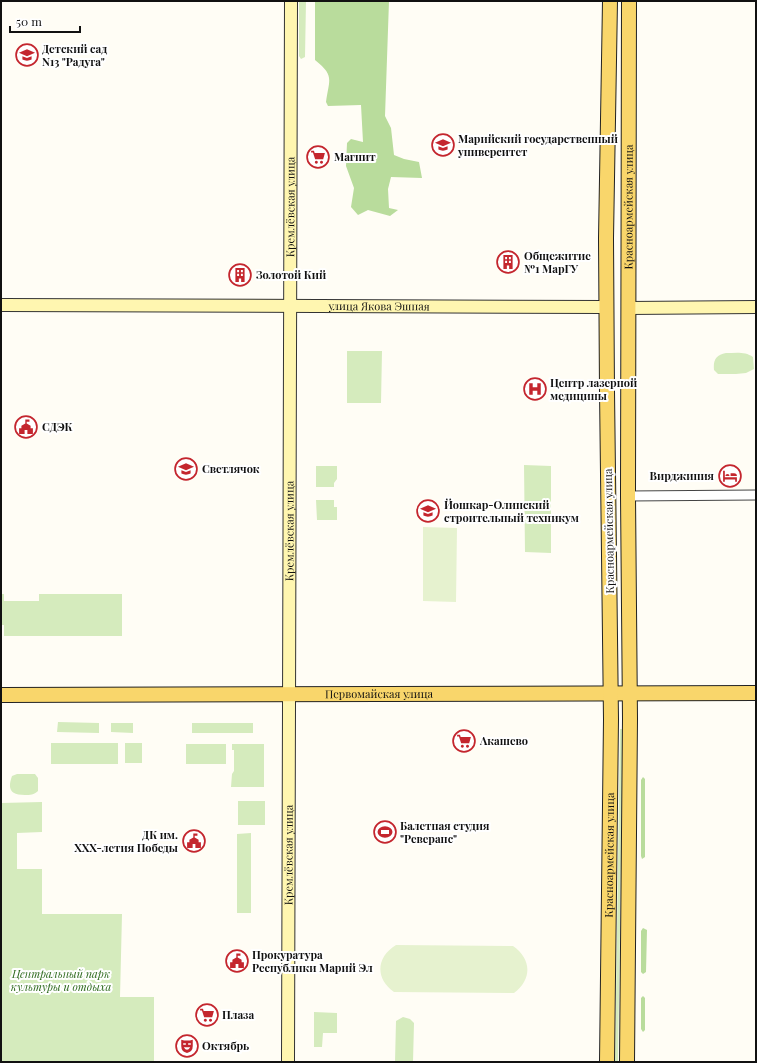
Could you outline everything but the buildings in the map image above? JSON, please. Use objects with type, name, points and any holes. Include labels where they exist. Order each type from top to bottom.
[{"type":"main road","name":"Красноармейская улица","points":[[607,1062],[611,694],[606,238],[610,1]]},
{"type":"main road","name":"Красноармейская улица","points":[[627,1062],[630,693],[628,496],[629,1]]},
{"type":"main road","name":"улица Якова Эшпая","points":[[607,307],[628,308]]},
{"type":"main road","name":"Первомайская улица","points":[[1,695],[756,693]]},
{"type":"street","name":"Кремлёвская улица","points":[[288,1062],[291,1]]},
{"type":"street","name":"улица Якова Эшпая","points":[[1,305],[607,307]]},
{"type":"street","name":"улица Якова Эшпая","points":[[628,308],[756,307]]},
{"type":"street","points":[[628,496],[756,495]]},
{"type":"green space","points":[[299,1],[306,1],[305,57],[301,59],[299,56]]},
{"type":"green space","points":[[315,1],[389,1],[385,116],[391,128],[394,155],[419,162],[422,178],[391,177],[388,189],[389,208],[398,210],[390,216],[368,210],[358,215],[351,207],[354,188],[346,166],[347,143],[351,139],[363,142],[361,105],[328,106],[326,102],[329,83],[328,74],[326,70],[315,60]]},
{"type":"green space","points":[[347,351],[382,351],[381,403],[347,403]]},
{"type":"green space","points":[[726,353],[750,355],[753,357],[754,369],[746,373],[718,374],[714,370],[714,363],[716,358]]},
{"type":"green space","points":[[524,465],[551,466],[551,553],[525,552]]},
{"type":"green space","points":[[316,466],[337,466],[337,479],[334,483],[334,487],[316,487]]},
{"type":"green space","points":[[316,500],[334,500],[334,507],[337,507],[337,520],[317,520]]},
{"type":"green space","points":[[423,527],[457,528],[456,602],[423,601]]},
{"type":"green space","points":[[1,594],[4,594],[4,601],[39,601],[39,594],[122,594],[122,636],[4,636],[4,625],[1,625]]},
{"type":"green space","points":[[58,722],[99,723],[99,733],[57,732]]},
{"type":"green space","points":[[111,723],[133,723],[133,733],[111,732]]},
{"type":"green space","points":[[192,723],[253,723],[253,733],[192,733]]},
{"type":"green space","points":[[620,729],[623,729],[618,1062],[615,1062]]},
{"type":"green space","points":[[51,743],[118,743],[118,764],[51,764]]},
{"type":"green space","points":[[125,743],[142,743],[142,763],[125,763]]},
{"type":"green space","points":[[186,744],[226,744],[226,764],[186,764]]},
{"type":"green space","points":[[232,744],[264,744],[264,787],[231,787],[232,774],[234,771],[234,750],[232,750]]},
{"type":"green space","points":[[17,774],[35,774],[38,778],[38,791],[29,795],[13,793],[10,785],[12,776]]},
{"type":"green space","points":[[643,777],[645,779],[645,857],[642,859],[641,780]]},
{"type":"green space","points":[[238,801],[265,801],[265,825],[238,825]]},
{"type":"green space","name":"Центральный парк культуры и отдыха","points":[[42,802],[42,832],[17,833],[17,869],[42,869],[42,914],[122,914],[120,997],[154,997],[154,1062],[1,1062],[1,803]]},
{"type":"green space","points":[[251,833],[251,913],[237,913],[237,834]]},
{"type":"green space","points":[[643,928],[647,930],[646,972],[643,974],[641,972],[641,931]]},
{"type":"green space","points":[[396,945],[513,946],[524,957],[527,976],[520,988],[514,993],[394,992],[383,981],[380,968],[389,950]]},
{"type":"green space","points":[[643,996],[645,998],[645,1030],[643,1032],[641,1029],[641,998]]},
{"type":"green space","points":[[314,1012],[337,1013],[337,1033],[323,1033],[322,1047],[314,1047]]},
{"type":"green space","points":[[403,1017],[410,1019],[414,1023],[413,1062],[395,1062],[396,1021]]},
{"type":"place","name":"Детский сад N13 \"Радуга\"","points":[[27,55]]},
{"type":"place","name":"Марийский государственный университет","points":[[443,145]]},
{"type":"place","name":"Магнит","points":[[318,157]]},
{"type":"place","name":"Общежитие №1 МарГУ","points":[[508,262]]},
{"type":"place","name":"Золотой Кий","points":[[240,275]]},
{"type":"place","name":"Центр лазерной медицины","points":[[535,389]]},
{"type":"place","name":"СДЭК","points":[[26,427]]},
{"type":"place","name":"Светлячок","points":[[186,469]]},
{"type":"place","name":"Вирджиния","points":[[730,476]]},
{"type":"place","name":"Йошкар-Олинский строительный техникум","points":[[428,511]]},
{"type":"place","name":"Акашево","points":[[464,741]]},
{"type":"place","name":"Балетная студия \"Реверанс\"","points":[[385,832]]},
{"type":"place","name":"ДК им. ХХХ-летия Победы","points":[[194,841]]},
{"type":"place","name":"Прокуратура Республики Марий Эл","points":[[237,961]]},
{"type":"place","name":"Плаза","points":[[207,1015]]},
{"type":"place","name":"Октябрь","points":[[187,1046]]}]
